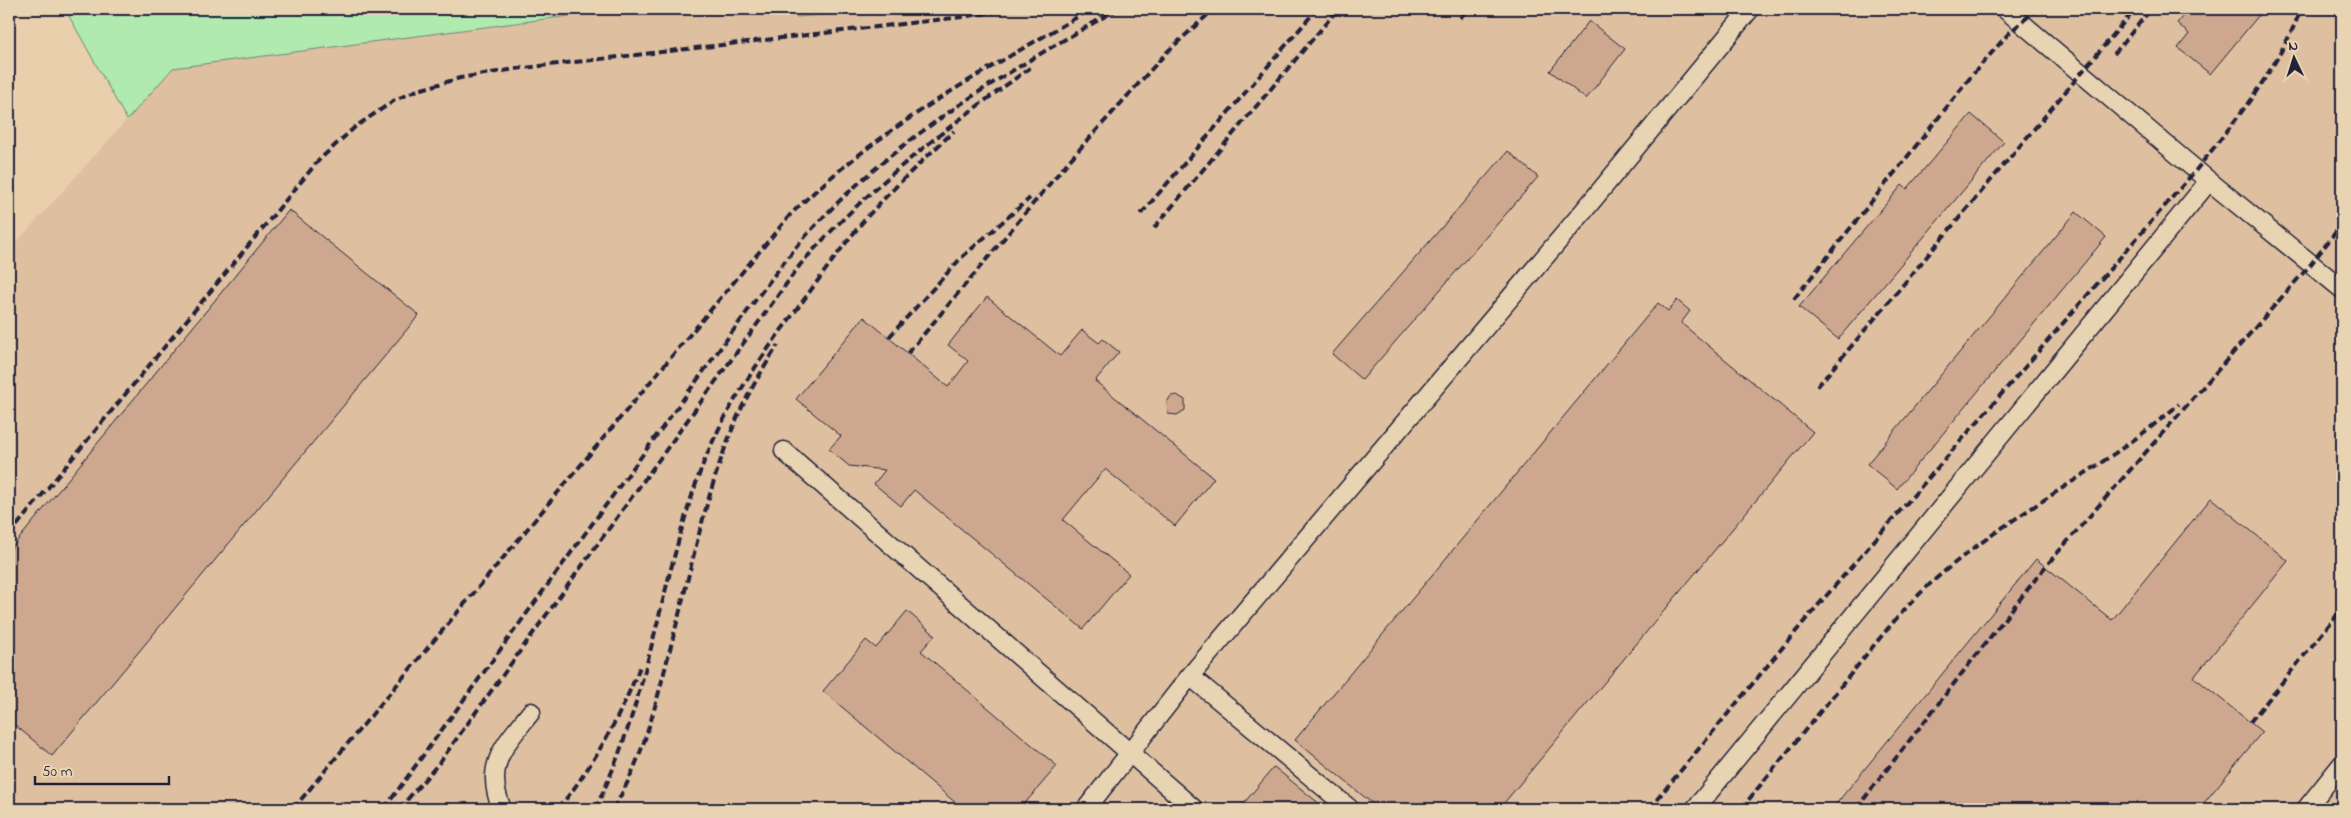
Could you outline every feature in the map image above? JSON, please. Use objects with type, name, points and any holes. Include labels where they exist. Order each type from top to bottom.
[{"type":"lane","points":[[1086,809],[1190,676],[1575,220],[1750,9]]},
{"type":"lane","points":[[2005,9],[2209,181],[2342,289]]},
{"type":"lane","points":[[1695,809],[2209,181]]},
{"type":"lane","points":[[784,451],[1194,809]]},
{"type":"lane","points":[[1190,676],[1350,809]]},
{"type":"lane","points":[[502,809],[495,785],[496,761],[503,748],[531,712]]},
{"type":"lane","points":[[2306,809],[2342,764]]},
{"type":"shaded area","points":[[622,9],[2342,9],[2342,809],[9,809],[9,251],[173,68]]},
{"type":"green space","points":[[65,9],[622,9],[173,68],[127,120]]},
{"type":"green space","points":[[793,9],[892,9],[797,17]]},
{"type":"building","points":[[2189,9],[2264,9],[2210,74],[2178,48],[2189,34],[2177,23]]},
{"type":"building","points":[[1589,21],[1625,49],[1586,99],[1550,71]]},
{"type":"building","points":[[1971,114],[2004,142],[1838,339],[1799,307],[1902,185],[1907,189]]},
{"type":"building","points":[[1508,151],[1538,177],[1362,380],[1332,354]]},
{"type":"building","points":[[289,210],[419,315],[52,756],[9,720],[9,551]]},
{"type":"building","points":[[2076,212],[2106,237],[1897,489],[1867,464]]},
{"type":"building","points":[[987,297],[1060,356],[1082,330],[1099,343],[1103,339],[1119,352],[1095,381],[1214,478],[1175,526],[1105,469],[1063,520],[1129,574],[1083,629],[914,490],[901,506],[874,484],[885,470],[849,466],[829,449],[841,436],[796,399],[864,317],[948,387],[968,361],[948,345]]},
{"type":"building","points":[[1677,300],[1690,311],[1681,323],[1813,432],[1499,809],[1379,809],[1295,740],[1658,303],[1668,311]]},
{"type":"building","points":[[1177,395],[1185,400],[1185,410],[1177,415],[1168,414],[1167,402],[1171,396]]},
{"type":"building","points":[[2211,498],[2288,561],[2194,677],[2262,732],[2199,809],[1832,809],[2036,559],[2112,620]]},
{"type":"building","points":[[907,611],[935,635],[921,651],[1057,766],[1020,809],[963,809],[823,691],[866,640],[876,648]]},
{"type":"building","points":[[1274,767],[1326,809],[1239,809]]},
{"type":"railway","points":[[9,535],[319,160],[355,127],[395,100],[415,91],[460,78],[515,69],[962,17],[1014,9]]},
{"type":"railway","points":[[293,809],[790,215],[825,183],[896,127],[972,79],[1091,9]]},
{"type":"railway","points":[[384,809],[757,298],[812,229],[845,195],[881,164],[956,107],[1036,56],[1118,9]]},
{"type":"railway","points":[[908,353],[1068,162],[1167,52],[1214,9]]},
{"type":"railway","points":[[1141,214],[1317,9]]},
{"type":"railway","points":[[1154,228],[1338,9]]},
{"type":"railway","points":[[1460,18],[1468,9]]},
{"type":"railway","points":[[1794,299],[1974,73],[2009,33],[2037,9]]},
{"type":"railway","points":[[1817,387],[2135,9]]},
{"type":"railway","points":[[2114,54],[2151,9]]},
{"type":"railway","points":[[1649,809],[1807,618],[2196,170],[2255,93],[2281,52],[2301,9]]},
{"type":"railway","points":[[399,809],[439,763],[800,265],[880,184],[938,136],[1030,68]]},
{"type":"railway","points":[[595,809],[613,769],[628,727],[641,685],[686,514],[700,472],[709,449],[731,406],[757,364],[785,325],[867,217],[954,131]]},
{"type":"railway","points":[[889,337],[961,258],[1030,198]]},
{"type":"railway","points":[[1856,809],[2045,567],[2311,264],[2342,224]]},
{"type":"railway","points":[[613,809],[634,767],[650,724],[701,525],[726,444],[746,399],[778,345]]},
{"type":"railway","points":[[1741,809],[1879,639],[1926,588],[1998,531],[2121,449],[2179,404]]},
{"type":"railway","points":[[2250,722],[2342,609]]},
{"type":"railway","points":[[558,809],[595,758],[615,722],[641,664]]}]
